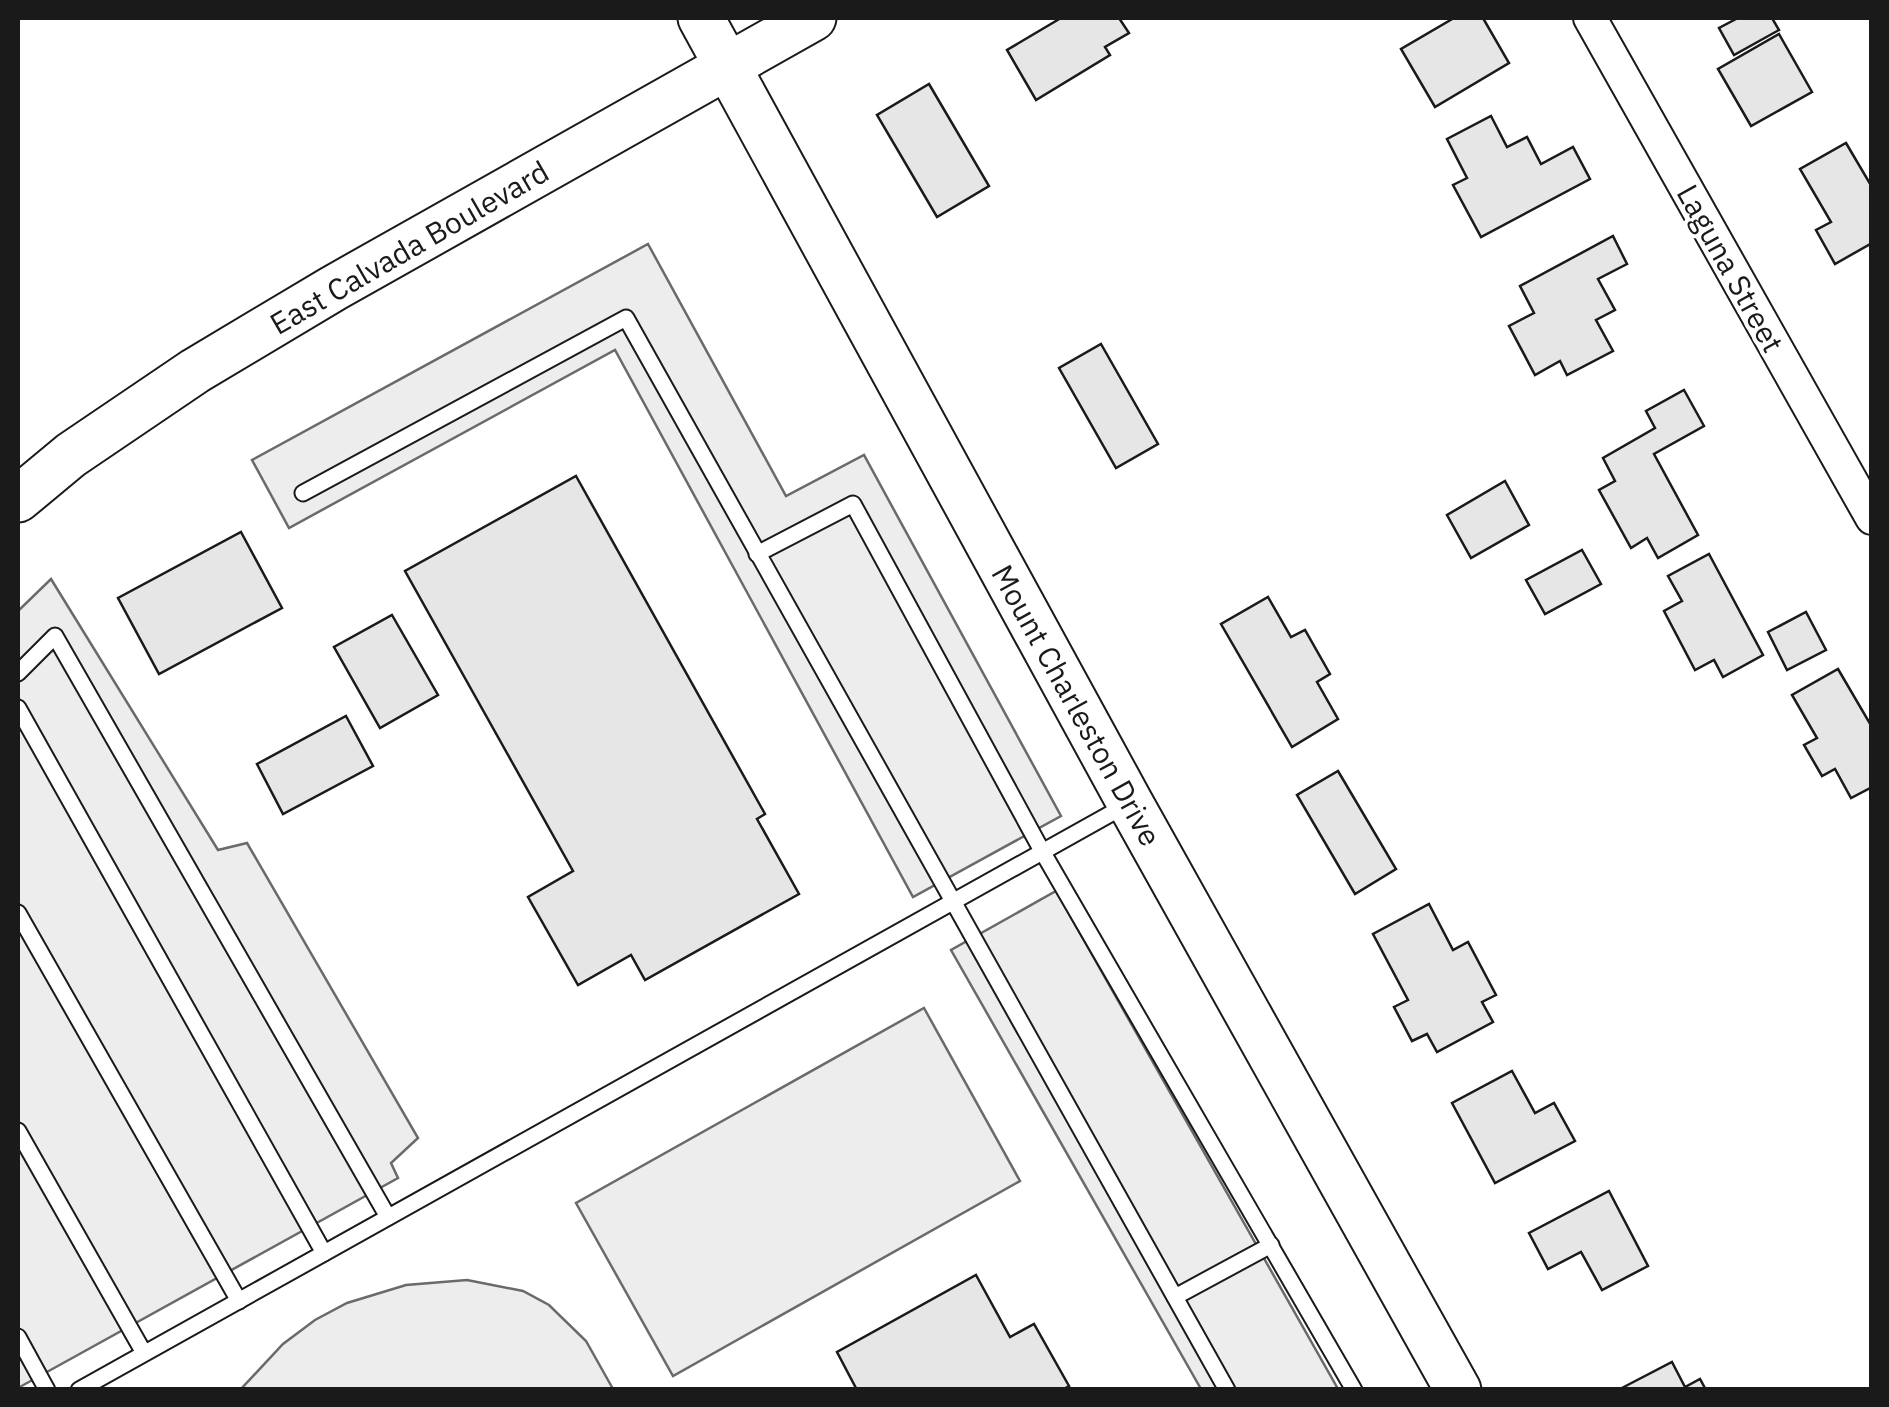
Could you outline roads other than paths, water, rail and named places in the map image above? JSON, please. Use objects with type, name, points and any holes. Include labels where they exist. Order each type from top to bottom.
[{"type":"street","name":"Mount Charleston Drive","points":[[701,18],[1130,803],[1458,1390]]},
{"type":"street","name":"East Calvada Boulevard","points":[[18,499],[71,456],[195,371],[334,288],[814,18]]},
{"type":"street","name":"Laguna Street","points":[[1590,18],[1872,518]]},
{"type":"lane","points":[[303,493],[626,318],[1227,1390]]},
{"type":"lane","points":[[757,554],[853,504],[1042,851],[1354,1390]]},
{"type":"lane","points":[[18,674],[54,636],[388,1218]]},
{"type":"lane","points":[[18,708],[324,1253]]},
{"type":"lane","points":[[79,1390],[1130,803]]},
{"type":"lane","points":[[18,913],[239,1301]]},
{"type":"lane","points":[[18,1131],[144,1354]]},
{"type":"lane","points":[[1175,1297],[1271,1245]]},
{"type":"lane","points":[[18,1337],[48,1390]]}]
